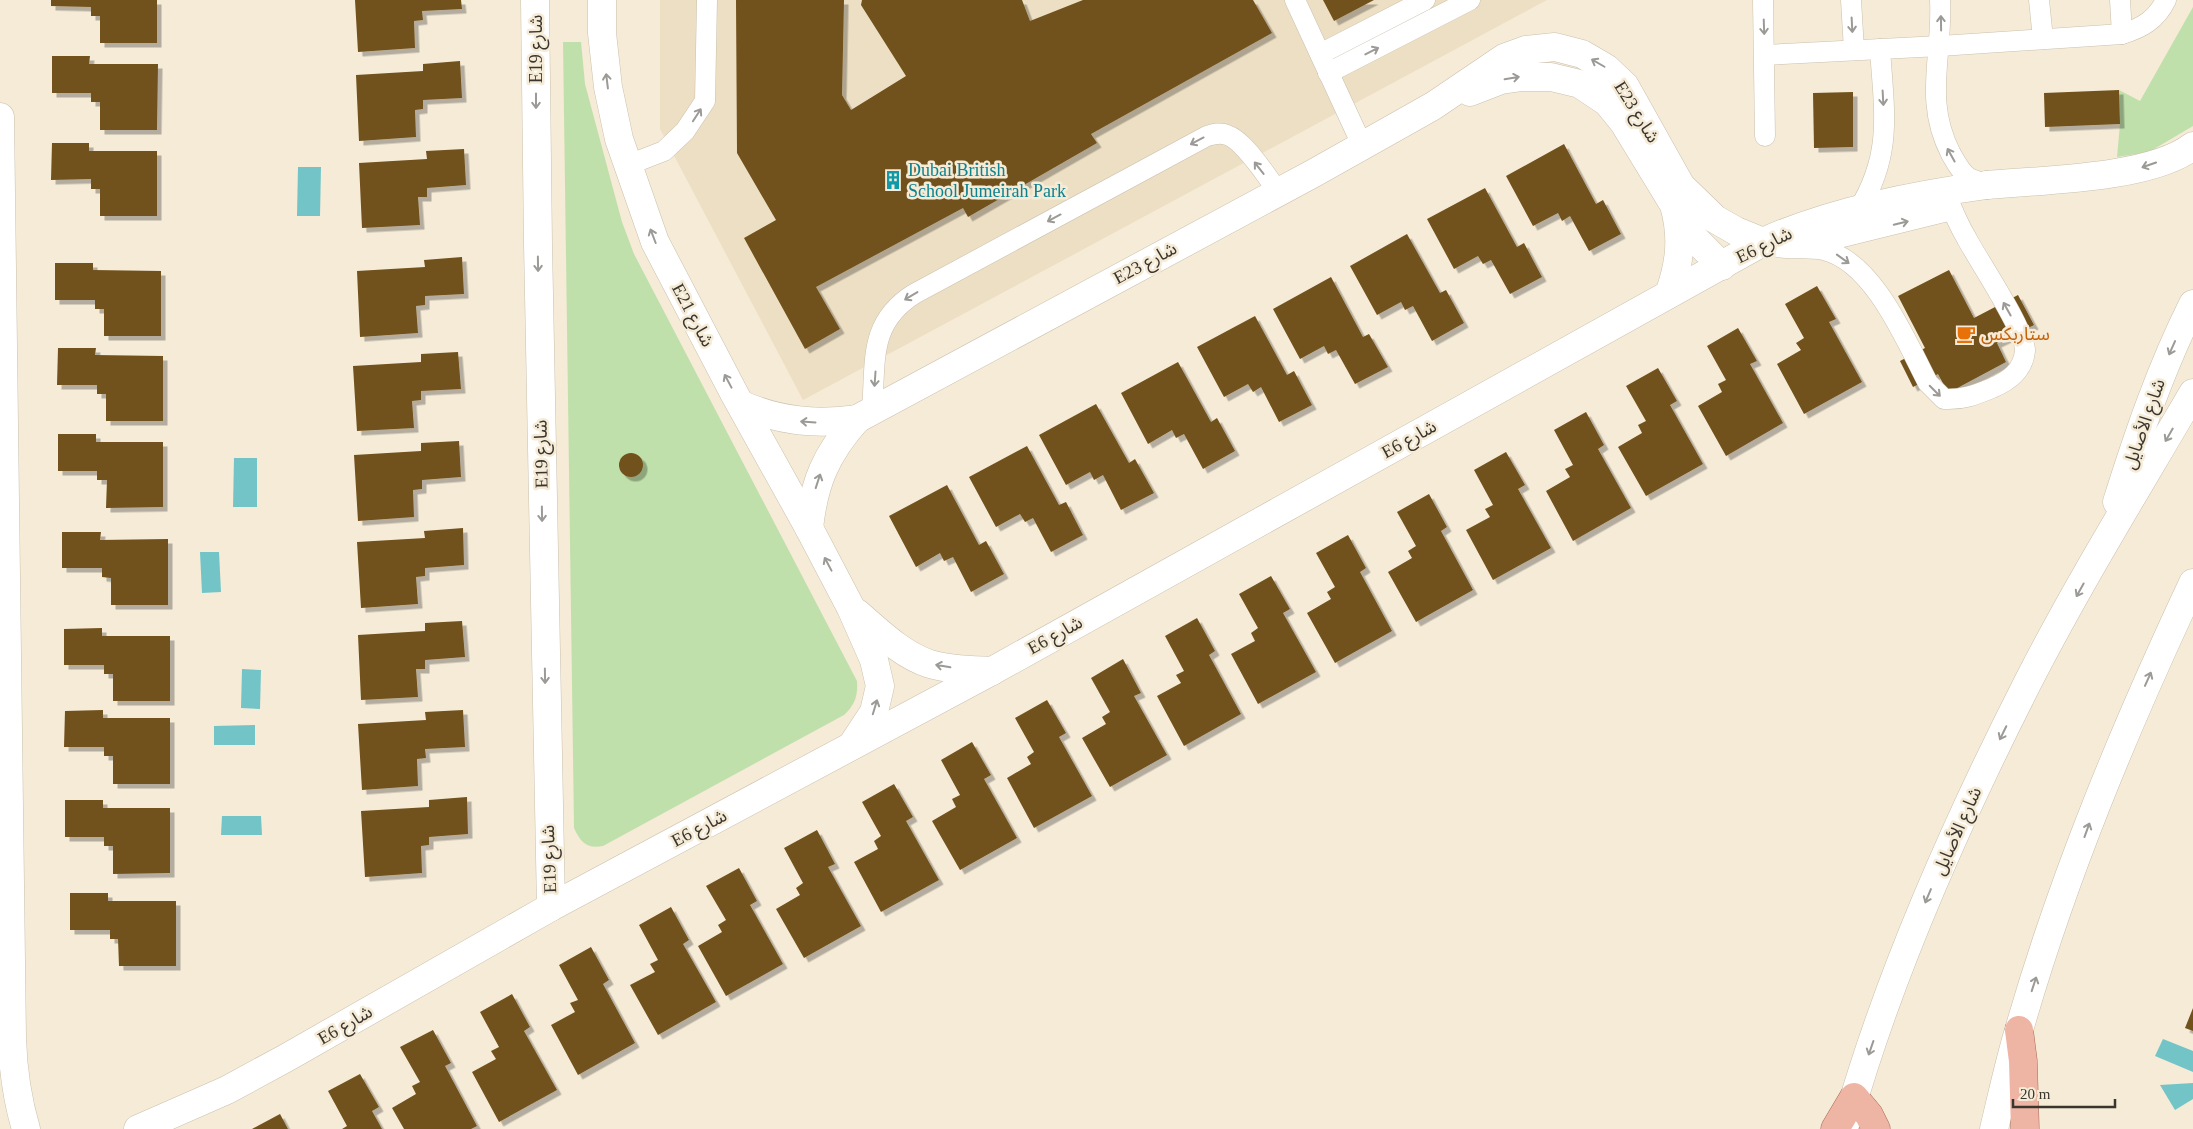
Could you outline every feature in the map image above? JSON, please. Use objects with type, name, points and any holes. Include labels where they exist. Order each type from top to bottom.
[{"type":"main road","points":[[2019,1030],[2024,1069],[2025,1129]]},
{"type":"main road","points":[[1835,1129],[1854,1097],[1869,1115],[1876,1129]]},
{"type":"street","name":"E19 شارع","points":[[535,0],[551,907]]},
{"type":"street","name":"E21 شارع","points":[[602,0],[602,34],[608,87],[618,139],[655,242],[851,608],[874,660],[880,686],[874,712],[863,732],[849,748]]},
{"type":"street","name":"E23 شارع","points":[[809,528],[818,478],[828,457],[841,437],[864,414],[1434,106],[1504,58],[1526,50],[1555,47],[1582,54],[1606,68],[1626,86],[1673,174],[1682,186],[1708,214],[1736,231],[1763,242]]},
{"type":"street","name":"E23 شارع","points":[[1434,106],[1501,80],[1522,77],[1551,77],[1580,84],[1607,102],[1624,123],[1674,205],[1678,219],[1680,248],[1679,264],[1669,294]]},
{"type":"street","points":[[0,116],[12,1038],[13,1070],[18,1102],[26,1129]]},
{"type":"street","name":"E6 شارع","points":[[138,1129],[235,1085],[551,907],[992,671],[1763,242],[1781,234],[1860,209],[1949,200],[1987,185],[2099,175],[2144,168],[2186,152],[2193,146]]},
{"type":"street","points":[[1674,205],[1692,234],[1726,264]]},
{"type":"street","points":[[1708,214],[1726,239],[1726,264]]},
{"type":"street","name":"شارع الأصايل","points":[[2104,547],[2131,459],[2158,382],[2172,347],[2193,304]]},
{"type":"street","name":"شارع الأصايل","points":[[1845,1129],[1854,1097],[1904,953],[1964,813],[2031,677],[2193,393]]},
{"type":"street","name":"E23 شارع","points":[[742,405],[765,415],[812,423],[864,414]]},
{"type":"street","points":[[1994,1129],[2019,1030],[2064,891],[2104,784],[2148,679],[2193,583]]},
{"type":"street","name":"E21 شارع","points":[[851,608],[902,650],[930,664],[992,671]]},
{"type":"lane","points":[[628,165],[664,151],[685,131],[705,101],[707,0]]},
{"type":"lane","points":[[1295,0],[1362,145]]},
{"type":"lane","points":[[1320,54],[1425,0]]},
{"type":"lane","points":[[1328,73],[1470,0]]},
{"type":"lane","points":[[1763,0],[1766,136]]},
{"type":"lane","points":[[1851,0],[1854,50]]},
{"type":"lane","points":[[1940,0],[1941,26],[1935,101],[1938,122],[1944,142],[1954,161],[1968,177],[1987,185]]},
{"type":"lane","points":[[2039,0],[2043,39]]},
{"type":"lane","points":[[2120,0],[2122,34]]},
{"type":"lane","points":[[1765,55],[2122,34],[2137,30],[2150,22],[2161,10],[2166,0]]},
{"type":"lane","points":[[1860,209],[1875,179],[1881,160],[1884,140],[1880,49]]},
{"type":"lane","points":[[864,414],[880,332],[888,316],[899,303],[1207,136],[1218,133],[1228,135],[1241,144],[1278,191]]},
{"type":"lane","points":[[1763,242],[1779,248],[1803,247],[1824,250],[1836,254],[1859,272],[1884,300],[1928,383],[1944,400],[1967,399],[2004,383],[2015,375],[2023,362],[2025,348],[2021,335],[1981,262],[1966,239],[1949,200],[1803,247]]},
{"type":"shaded area","points":[[660,0],[1547,0],[803,400],[660,129]]},
{"type":"green space","points":[[2193,7],[2193,126],[2149,152],[2117,157],[2120,124],[2119,90],[2140,101]]},
{"type":"green space","points":[[563,42],[581,42],[585,84],[622,222],[634,254],[857,681],[855,700],[851,708],[844,715],[603,846],[597,847],[585,844],[579,838],[574,828]]},
{"type":"water","points":[[298,167],[321,167],[320,216],[297,216]]},
{"type":"water","points":[[234,458],[257,458],[257,507],[233,507]]},
{"type":"water","points":[[200,552],[219,552],[221,592],[202,593]]},
{"type":"water","points":[[242,669],[261,670],[260,709],[241,708]]},
{"type":"water","points":[[255,725],[255,745],[214,745],[214,726]]},
{"type":"water","points":[[222,816],[261,816],[262,835],[221,835]]},
{"type":"water","points":[[2163,1039],[2193,1051],[2193,1072],[2155,1056]]},
{"type":"water","points":[[2193,1083],[2193,1099],[2175,1110],[2160,1085]]},
{"type":"building","points":[[51,0],[157,0],[157,43],[100,43],[100,16],[91,16],[91,7],[51,6]]},
{"type":"building","points":[[355,0],[461,0],[462,9],[422,11],[423,20],[414,21],[415,48],[358,52]]},
{"type":"building","name":"Dubai British School Jumeirah Park","points":[[736,0],[844,0],[842,95],[851,110],[906,76],[861,5],[862,0],[1022,0],[1030,21],[1083,0],[1253,0],[1272,33],[1091,134],[1097,143],[968,217],[963,208],[816,287],[840,329],[805,349],[744,238],[776,220],[737,153]]},
{"type":"building","points":[[1323,0],[1374,0],[1334,21]]},
{"type":"building","points":[[52,56],[90,56],[89,64],[158,64],[157,130],[100,130],[100,102],[91,102],[91,93],[52,93]]},
{"type":"building","points":[[460,61],[462,98],[423,100],[423,109],[415,110],[416,137],[359,141],[356,75],[423,71],[423,64]]},
{"type":"building","points":[[2119,90],[2120,124],[2045,127],[2044,93]]},
{"type":"building","points":[[1853,92],[1853,147],[1814,148],[1813,93]]},
{"type":"building","points":[[52,143],[89,143],[89,151],[157,151],[157,216],[100,216],[100,189],[91,189],[91,179],[51,180]]},
{"type":"building","points":[[1564,144],[1596,204],[1603,200],[1621,234],[1589,251],[1570,216],[1562,221],[1558,213],[1533,226],[1506,176]]},
{"type":"building","points":[[464,149],[466,185],[427,188],[427,197],[418,197],[420,225],[362,228],[359,163],[427,159],[426,151]]},
{"type":"building","points":[[1485,188],[1517,247],[1524,243],[1542,277],[1510,294],[1491,260],[1483,264],[1478,256],[1454,269],[1427,219]]},
{"type":"building","points":[[1407,234],[1440,293],[1446,290],[1464,323],[1432,341],[1413,306],[1405,310],[1401,302],[1377,315],[1350,266]]},
{"type":"building","points":[[462,257],[464,294],[425,296],[425,305],[416,306],[418,333],[360,337],[357,271],[425,267],[424,260]]},
{"type":"building","points":[[55,263],[93,263],[93,270],[161,271],[161,336],[104,336],[104,309],[95,309],[95,300],[55,300]]},
{"type":"building","name":"ستاربكس","points":[[1949,270],[1974,318],[2018,295],[2034,325],[1997,343],[2006,362],[1948,393],[1938,374],[1913,387],[1900,361],[1925,348],[1898,296]]},
{"type":"building","points":[[1331,277],[1363,337],[1369,334],[1388,367],[1355,384],[1336,350],[1328,354],[1324,346],[1300,359],[1273,309]]},
{"type":"building","points":[[1817,286],[1836,319],[1829,322],[1862,382],[1804,414],[1777,364],[1801,350],[1796,343],[1804,338],[1785,304]]},
{"type":"building","points":[[1255,316],[1287,375],[1294,371],[1312,405],[1279,422],[1261,387],[1253,392],[1248,384],[1224,397],[1197,347]]},
{"type":"building","points":[[1738,328],[1757,361],[1750,364],[1783,423],[1726,456],[1698,406],[1722,392],[1718,384],[1726,380],[1707,346]]},
{"type":"building","points":[[58,348],[96,348],[95,355],[163,356],[163,421],[106,421],[106,394],[97,394],[97,385],[57,385]]},
{"type":"building","points":[[458,352],[461,389],[421,391],[421,400],[412,401],[414,428],[357,431],[353,366],[421,362],[421,354]]},
{"type":"building","points":[[1178,362],[1211,422],[1217,418],[1235,451],[1203,469],[1184,434],[1176,438],[1172,430],[1148,444],[1121,393]]},
{"type":"building","points":[[1658,368],[1677,401],[1670,405],[1703,464],[1646,496],[1618,447],[1642,433],[1638,425],[1646,421],[1626,386]]},
{"type":"building","points":[[1096,404],[1129,463],[1135,459],[1154,493],[1121,510],[1103,475],[1094,480],[1090,472],[1066,485],[1039,435]]},
{"type":"building","points":[[1586,412],[1604,445],[1598,449],[1631,508],[1573,541],[1546,491],[1570,477],[1565,469],[1573,465],[1554,430]]},
{"type":"building","points":[[58,434],[96,434],[96,442],[163,442],[163,507],[106,508],[107,480],[97,480],[97,471],[58,471]]},
{"type":"building","points":[[459,441],[461,477],[422,480],[422,489],[413,490],[414,517],[358,521],[354,455],[421,451],[421,443]]},
{"type":"building","points":[[1027,446],[1059,505],[1066,502],[1083,535],[1051,552],[1033,518],[1025,522],[1020,514],[996,527],[969,477]]},
{"type":"building","points":[[1506,452],[1525,485],[1518,489],[1551,548],[1493,580],[1466,530],[1490,517],[1485,509],[1493,505],[1474,470]]},
{"type":"building","points":[[631,453],[636,454],[642,460],[642,470],[636,476],[631,477],[626,476],[620,470],[619,465],[620,460],[626,454]]},
{"type":"building","points":[[947,485],[979,545],[986,541],[1004,574],[971,592],[953,557],[944,561],[940,553],[916,567],[889,516]]},
{"type":"building","points":[[1429,494],[1447,527],[1441,531],[1473,590],[1416,622],[1388,572],[1412,558],[1408,551],[1416,546],[1397,512]]},
{"type":"building","points":[[463,528],[464,565],[425,568],[425,576],[416,577],[418,604],[361,608],[357,542],[425,538],[424,531]]},
{"type":"building","points":[[62,532],[101,532],[100,540],[168,539],[168,605],[111,605],[111,578],[102,577],[102,568],[62,568]]},
{"type":"building","points":[[1348,535],[1366,568],[1360,572],[1392,631],[1335,663],[1307,613],[1331,599],[1327,592],[1335,587],[1316,553]]},
{"type":"building","points":[[1271,576],[1290,609],[1283,613],[1316,672],[1258,704],[1231,654],[1255,641],[1251,633],[1258,628],[1239,594]]},
{"type":"building","points":[[1197,618],[1215,651],[1209,655],[1241,714],[1184,746],[1157,696],[1181,683],[1176,675],[1184,671],[1165,636]]},
{"type":"building","points":[[462,621],[465,657],[425,660],[425,669],[416,669],[418,697],[361,700],[358,635],[425,631],[425,623]]},
{"type":"building","points":[[102,628],[102,636],[170,636],[170,701],[113,701],[113,674],[104,674],[104,665],[64,665],[64,629]]},
{"type":"building","points":[[1123,659],[1141,693],[1134,696],[1167,755],[1110,787],[1082,738],[1106,724],[1102,717],[1110,712],[1091,678]]},
{"type":"building","points":[[1047,700],[1066,733],[1059,737],[1092,796],[1034,828],[1007,778],[1031,764],[1027,757],[1034,752],[1015,718]]},
{"type":"building","points":[[103,710],[103,718],[170,718],[170,784],[113,784],[113,756],[104,756],[104,747],[64,747],[65,711]]},
{"type":"building","points":[[463,710],[465,747],[425,749],[426,758],[417,759],[418,786],[362,790],[358,724],[426,720],[425,712]]},
{"type":"building","points":[[972,742],[991,775],[984,779],[1017,838],[960,870],[932,821],[956,807],[952,799],[960,795],[941,760]]},
{"type":"building","points":[[894,784],[913,817],[906,821],[939,880],[881,912],[854,862],[878,849],[874,841],[881,836],[862,802]]},
{"type":"building","points":[[467,797],[468,834],[429,837],[429,845],[421,846],[422,873],[365,877],[361,811],[429,807],[429,800]]},
{"type":"building","points":[[65,800],[103,800],[103,808],[170,808],[170,873],[113,874],[113,846],[104,846],[104,837],[65,837]]},
{"type":"building","points":[[817,830],[835,864],[828,867],[861,926],[804,958],[776,909],[800,895],[796,888],[803,883],[784,848]]},
{"type":"building","points":[[739,868],[757,901],[750,905],[783,964],[726,996],[698,946],[722,932],[718,925],[726,920],[706,886]]},
{"type":"building","points":[[70,893],[108,893],[108,901],[176,901],[176,966],[119,966],[118,939],[110,939],[110,930],[70,930]]},
{"type":"building","points":[[671,907],[689,940],[683,944],[716,1002],[658,1035],[630,985],[655,972],[650,964],[658,960],[639,925]]},
{"type":"building","points":[[591,947],[609,980],[603,984],[635,1043],[578,1075],[551,1025],[575,1012],[570,1003],[578,1000],[559,965]]},
{"type":"building","points":[[512,994],[530,1027],[524,1031],[557,1090],[499,1122],[472,1072],[496,1059],[491,1051],[499,1047],[480,1012]]},
{"type":"building","points":[[2193,1008],[2193,1031],[2185,1028]]},
{"type":"building","points":[[433,1030],[451,1063],[445,1066],[477,1126],[471,1129],[404,1129],[392,1108],[416,1094],[412,1086],[420,1082],[400,1047]]},
{"type":"building","points":[[360,1074],[379,1107],[372,1111],[382,1129],[342,1129],[347,1126],[328,1091]]},
{"type":"building","points":[[280,1114],[288,1129],[252,1129]]},
{"type":"place","name":"Dubai British School Jumeirah Park","points":[[893,180]]},
{"type":"place","name":"ستاربكس","points":[[1966,334]]}]
